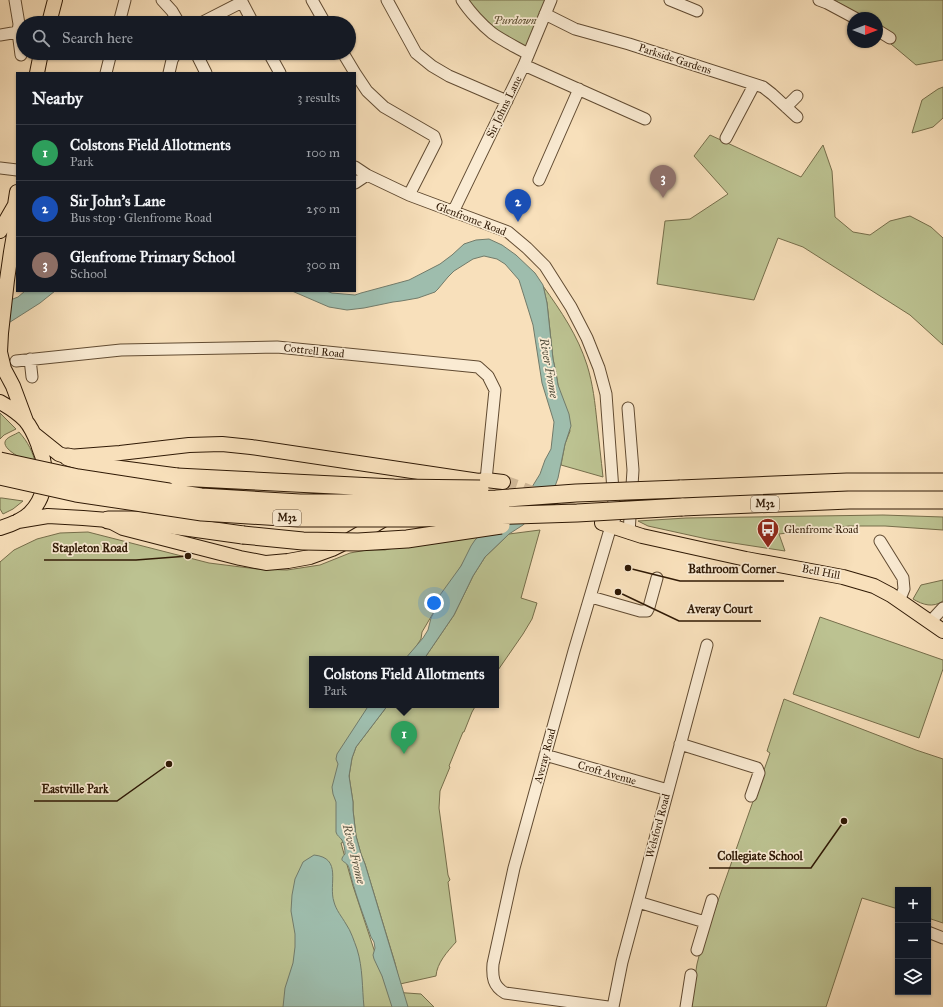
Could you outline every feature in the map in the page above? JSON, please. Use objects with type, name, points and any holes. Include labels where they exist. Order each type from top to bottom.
[{"type":"highway","name":"M32","points":[[68,457],[101,467],[177,477],[394,488],[576,493]]},
{"type":"highway","name":"M32","points":[[0,461],[78,478],[208,498],[300,503],[435,502],[680,488],[847,482],[943,482]]},
{"type":"highway","name":"M32","points":[[0,476],[76,493],[210,513],[298,518],[418,518],[577,513],[849,500],[943,500]]},
{"type":"highway","name":"M32","points":[[108,520],[136,520],[243,535],[303,541],[358,542],[406,539],[577,513]]},
{"type":"main road","points":[[50,16],[55,0]]},
{"type":"main road","points":[[37,72],[40,60]]},
{"type":"main road","points":[[1,228],[16,198]]},
{"type":"main road","points":[[0,534],[10,524],[29,514],[36,505],[45,483],[43,459],[34,434],[26,421],[13,386],[2,365],[0,352],[5,294],[16,223],[16,198]]},
{"type":"main road","points":[[0,402],[9,407],[26,421]]},
{"type":"main road","points":[[34,434],[59,454],[68,457],[189,445],[222,444],[482,481],[503,482]]},
{"type":"main road","points":[[382,466],[396,474],[403,485],[404,507]]},
{"type":"main road","points":[[10,524],[48,516],[108,520],[123,528],[240,558],[266,563],[288,561],[310,557],[332,549],[404,507],[439,492],[482,481]]},
{"type":"main road","name":"Bell Hill","points":[[615,527],[642,536],[843,577],[874,586],[891,595],[943,631]]},
{"type":"street","points":[[14,0],[18,16]]},
{"type":"street","points":[[121,16],[125,0]]},
{"type":"street","points":[[162,0],[175,16]]},
{"type":"street","points":[[312,0],[321,16]]},
{"type":"street","points":[[387,0],[416,53],[432,66],[449,76],[507,100]]},
{"type":"street","points":[[462,0],[480,22],[526,59],[581,89],[645,119]]},
{"type":"street","name":"Sir Johns Lane","points":[[453,212],[526,59],[551,0]]},
{"type":"street","points":[[670,0],[697,11]]},
{"type":"street","points":[[819,0],[847,14]]},
{"type":"street","points":[[215,16],[242,1],[250,16]]},
{"type":"street","name":"Parkside Gardens","points":[[545,14],[575,29],[629,44],[763,87],[797,117]]},
{"type":"street","points":[[0,35],[16,29]]},
{"type":"street","points":[[883,34],[890,38]]},
{"type":"street","points":[[106,72],[109,60]]},
{"type":"street","points":[[168,72],[172,60]]},
{"type":"street","points":[[200,60],[206,72]]},
{"type":"street","points":[[273,60],[279,72]]},
{"type":"street","points":[[347,60],[354,72]]},
{"type":"street","points":[[356,74],[367,91],[384,107],[434,136],[436,142],[409,195]]},
{"type":"street","points":[[726,138],[754,85]]},
{"type":"street","points":[[539,180],[581,89]]},
{"type":"street","points":[[786,107],[797,96]]},
{"type":"street","points":[[0,168],[16,170]]},
{"type":"street","name":"Glenfrome Road","points":[[356,168],[367,175],[409,195],[508,232],[545,266],[571,307],[587,338],[599,368],[606,394],[615,527]]},
{"type":"street","points":[[356,182],[367,175]]},
{"type":"street","points":[[0,268],[7,280]]},
{"type":"street","name":"Cottrell Road","points":[[16,361],[121,350],[277,347],[478,367],[488,376],[495,390],[482,481]]},
{"type":"street","points":[[30,360],[32,377]]},
{"type":"street","points":[[615,527],[633,470],[628,408]]},
{"type":"street","name":"Averay Road","points":[[608,1007],[505,993],[496,987],[492,977],[493,964],[514,868],[574,651],[615,527]]},
{"type":"street","points":[[880,541],[896,574],[903,578],[904,586],[899,601]]},
{"type":"street","points":[[591,597],[640,611],[647,611],[650,607],[657,578]]},
{"type":"street","points":[[930,622],[943,608]]},
{"type":"street","name":"Welsford Road","points":[[613,1007],[622,962],[707,645]]},
{"type":"street","points":[[680,744],[757,768],[759,773],[751,796]]},
{"type":"street","name":"Croft Avenue","points":[[546,755],[668,790]]},
{"type":"street","points":[[697,950],[712,900]]},
{"type":"street","points":[[638,902],[705,922]]},
{"type":"street","points":[[931,933],[943,938]]},
{"type":"street","points":[[686,1007],[691,975]]},
{"type":"green space","name":"Purdown","points":[[466,0],[546,0],[525,50],[496,34]]},
{"type":"green space","points":[[834,0],[943,0],[943,60],[916,65],[891,44],[883,28],[883,12],[855,12]]},
{"type":"green space","points":[[943,87],[943,118],[933,127],[912,133],[922,100]]},
{"type":"green space","points":[[710,135],[801,177],[823,145],[832,171],[835,217],[853,232],[870,235],[890,221],[910,216],[931,227],[943,238],[943,345],[910,315],[803,247],[778,238],[754,300],[657,284],[665,221],[690,219],[728,194],[694,156]]},
{"type":"green space","points":[[543,286],[574,334],[587,365],[595,401],[603,477],[561,465],[565,444],[570,431],[553,359],[547,303]]},
{"type":"green space","points":[[0,413],[16,429],[4,435],[0,439]]},
{"type":"green space","points":[[19,432],[30,447],[36,465],[17,456],[5,445],[7,439]]},
{"type":"green space","points":[[0,498],[23,501],[13,509],[3,514],[0,509]]},
{"type":"green space","points":[[883,515],[943,517],[943,530],[885,526],[849,526],[779,534],[785,551],[707,539],[648,526],[638,521],[686,518]]},
{"type":"green space","points":[[540,530],[521,598],[537,603],[532,619],[523,634],[499,669],[499,656],[426,656],[454,615],[473,576],[485,557],[509,534]]},
{"type":"green space","points":[[88,532],[209,563],[257,569],[287,570],[320,565],[350,553],[367,550],[385,550],[434,538],[480,534],[422,632],[421,639],[410,656],[309,656],[309,708],[375,708],[351,742],[345,842],[341,843],[353,886],[389,995],[393,992],[421,994],[434,1007],[0,1007],[0,562],[14,550],[37,539],[60,533]]},
{"type":"green space","points":[[943,580],[943,601],[928,605],[913,599],[921,585]]},
{"type":"green space","points":[[820,617],[943,660],[943,669],[919,738],[793,694]]},
{"type":"green space","points":[[784,699],[943,759],[943,923],[931,919],[931,887],[895,887],[895,908],[862,898],[826,1007],[690,1007],[700,952],[770,753],[767,751]]},
{"type":"green space","points":[[386,708],[474,708],[463,732],[440,791],[439,808],[448,875],[450,880],[448,882],[456,942],[440,962],[436,976],[400,984],[356,836],[349,776],[352,758],[356,747]]},
{"type":"water","name":"River Frome","points":[[489,239],[502,245],[516,255],[535,273],[543,285],[547,303],[553,359],[558,385],[569,414],[571,426],[565,444],[558,478],[549,498],[531,518],[509,534],[485,557],[473,576],[454,615],[426,656],[408,656],[428,630],[431,618],[440,600],[440,595],[461,566],[475,540],[498,518],[518,503],[532,487],[540,474],[551,449],[554,422],[542,383],[533,325],[519,280],[505,264],[497,259],[484,256],[473,259],[454,271],[435,292],[418,298],[347,310],[329,307],[294,292],[329,292],[355,295],[409,280],[440,264],[464,244],[476,240]]},
{"type":"water","points":[[24,292],[54,292],[40,303],[7,324],[0,304],[18,297]]},
{"type":"water","name":"River Frome","points":[[367,708],[386,708],[356,747],[352,758],[349,776],[356,836],[408,1007],[392,1007],[382,976],[374,959],[374,942],[353,885],[348,865],[342,860],[345,854],[345,848],[342,840],[336,832],[336,802],[332,787],[338,764],[336,759],[337,754]]},
{"type":"water","points":[[314,855],[323,857],[329,861],[331,866],[333,873],[334,902],[351,933],[359,956],[364,1007],[283,1007],[285,988],[293,963],[295,947],[295,934],[291,911],[295,879],[303,862]]},
{"type":"tunnel","points":[[503,482],[578,512]]},
{"type":"place","name":"Glenfrome Primary School","points":[[663,198]]},
{"type":"place","name":"Sir John's Lane","points":[[518,222]]},
{"type":"place","name":"Glenfrome Road","points":[[768,548]]},
{"type":"place","name":"Stapleton Road","points":[[188,556]]},
{"type":"place","name":"Bathroom Corner","points":[[628,568]]},
{"type":"place","name":"Averay Court","points":[[618,592]]},
{"type":"place","name":"Colstons Field Allotments","points":[[404,754]]},
{"type":"place","name":"Eastville Park","points":[[169,764]]},
{"type":"place","name":"Collegiate School","points":[[844,821]]}]
